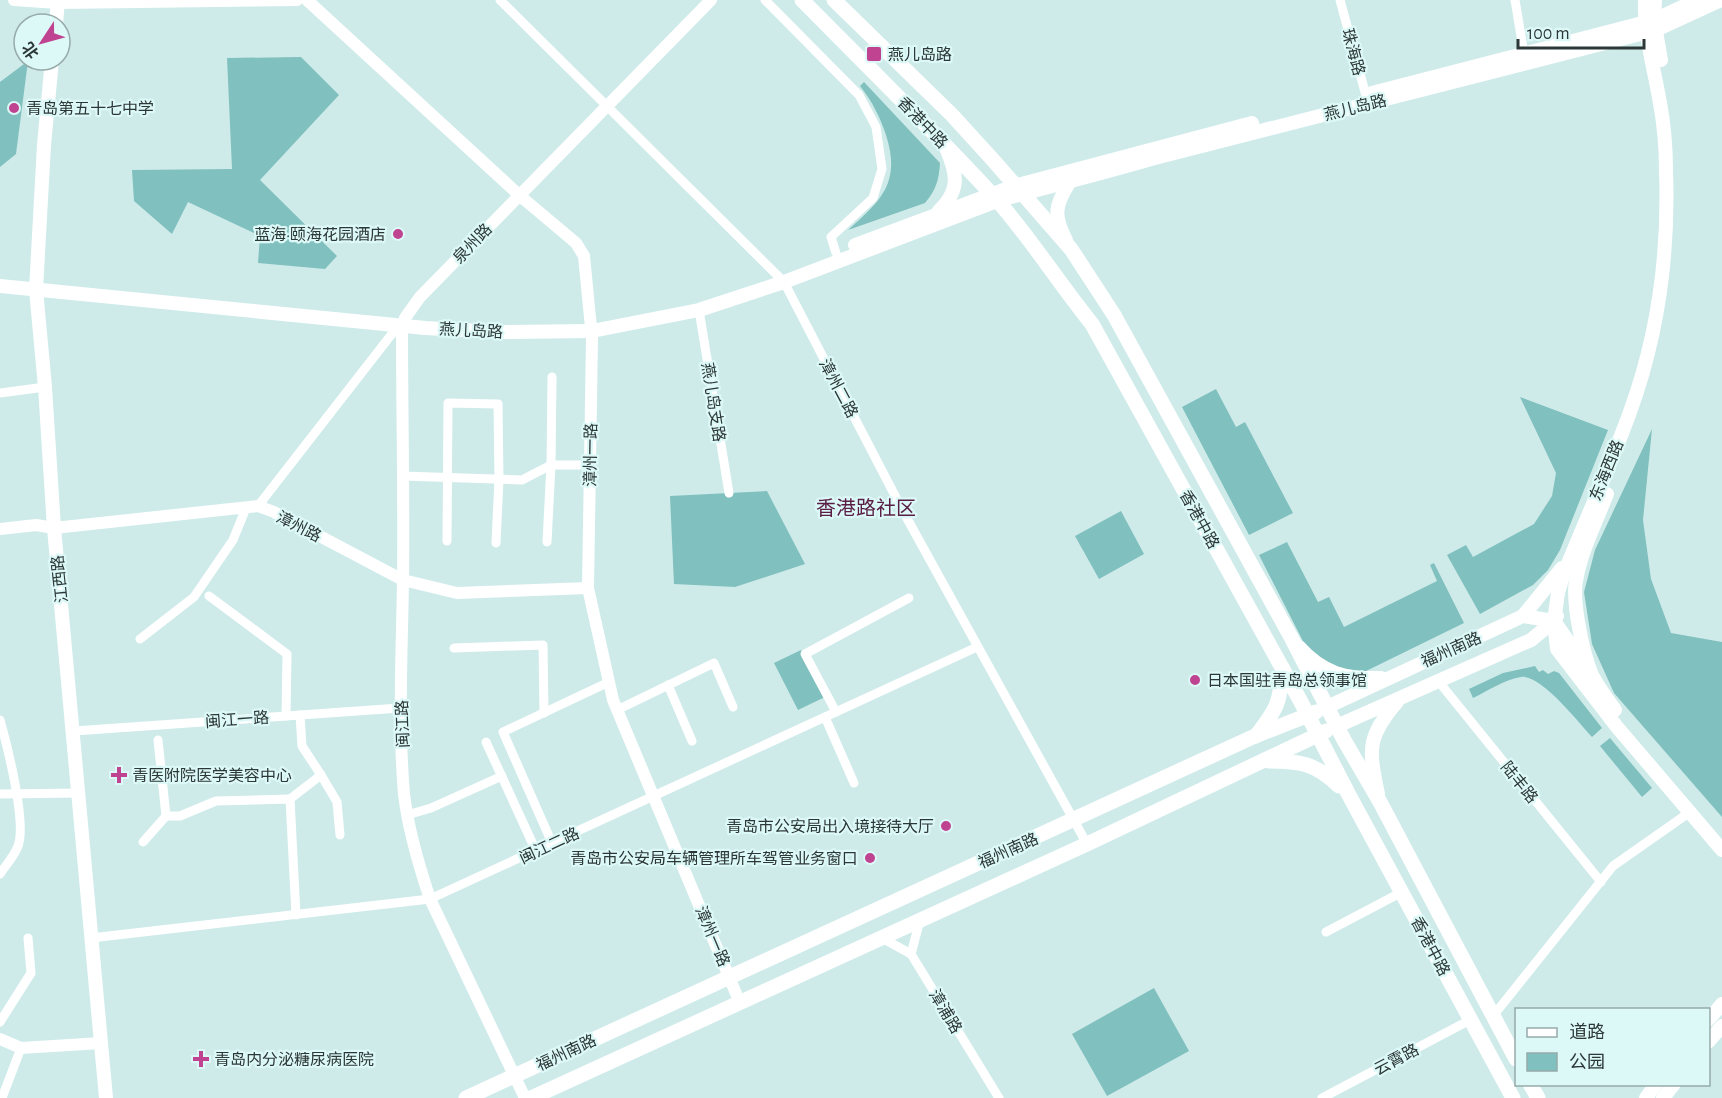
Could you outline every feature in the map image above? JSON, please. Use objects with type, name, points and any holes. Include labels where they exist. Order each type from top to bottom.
[{"type":"main road","name":"香港中路","points":[[801,0],[994,197],[1052,269],[1092,324],[1309,716],[1350,797],[1513,1098]]},
{"type":"main road","name":"香港中路","points":[[834,0],[952,115],[1071,249],[1114,315],[1148,373],[1292,639],[1515,1057]]},
{"type":"main road","points":[[1645,0],[1650,26]]},
{"type":"main road","points":[[1650,26],[1655,0]]},
{"type":"main road","points":[[1650,26],[1697,0]]},
{"type":"main road","points":[[1650,26],[1721,0]]},
{"type":"main road","name":"燕儿岛路","points":[[1018,190],[1069,183],[1524,54],[1650,26]]},
{"type":"main road","name":"燕儿岛路","points":[[591,327],[678,307],[780,279],[836,253],[935,214],[1018,190],[1650,26]]},
{"type":"main road","name":"东海西路","points":[[1557,649],[1554,621],[1558,593],[1630,411],[1651,338],[1661,284],[1667,206],[1666,169],[1650,26]]},
{"type":"main road","name":"东海西路","points":[[1650,26],[1673,131],[1676,207],[1672,274],[1659,342],[1639,413],[1584,553],[1575,583],[1580,632],[1593,677],[1624,723],[1722,838]]},
{"type":"main road","name":"江西路","points":[[51,72],[36,285],[54,528],[106,1098]]},
{"type":"main road","points":[[935,214],[953,194],[956,179],[954,165],[944,144]]},
{"type":"main road","points":[[1069,183],[1061,196],[1057,210],[1059,227],[1071,249]]},
{"type":"main road","name":"燕儿岛路","points":[[0,278],[36,285],[499,332],[591,327],[699,310],[994,197]]},
{"type":"main road","name":"燕儿岛路","points":[[0,286],[36,285]]},
{"type":"main road","points":[[1523,616],[1572,554]]},
{"type":"main road","points":[[1554,621],[1575,583]]},
{"type":"main road","points":[[1523,616],[1554,621],[1593,677]]},
{"type":"main road","name":"福州南路","points":[[466,1098],[1255,736],[1309,716],[1523,616]]},
{"type":"main road","name":"福州南路","points":[[531,1098],[1088,844],[1266,761],[1318,734],[1531,640],[1554,621]]},
{"type":"main road","points":[[1292,639],[1311,661],[1332,672],[1358,678],[1389,677]]},
{"type":"main road","points":[[1531,640],[1557,649],[1617,727],[1722,850]]},
{"type":"main road","points":[[1255,736],[1277,707],[1281,696],[1282,669]]},
{"type":"main road","points":[[1380,802],[1371,762],[1371,748],[1374,733],[1399,700]]},
{"type":"main road","points":[[1266,761],[1295,761],[1325,772],[1350,797]]},
{"type":"main road","points":[[1710,1018],[1722,1004]]},
{"type":"main road","points":[[1663,1098],[1672,1086]]},
{"type":"street","points":[[14,0],[58,2],[297,0]]},
{"type":"street","name":"漳州一路","points":[[307,0],[519,195],[576,243],[584,256],[591,327],[588,588],[617,710],[740,1003]]},
{"type":"street","name":"漳州二路","points":[[500,0],[780,279],[977,647],[1088,844]]},
{"type":"street","name":"泉州路","points":[[140,639],[194,597],[233,540],[252,507],[404,322],[420,297],[711,0]]},
{"type":"street","points":[[765,0],[859,95],[876,127],[882,169],[873,198],[831,237],[836,253]]},
{"type":"street","name":"珠海路","points":[[1340,0],[1367,99]]},
{"type":"street","points":[[1515,0],[1524,54]]},
{"type":"street","name":"燕儿岛支路","points":[[699,310],[729,493]]},
{"type":"street","name":"闽江路","points":[[404,322],[400,708],[407,815],[430,899],[525,1098]]},
{"type":"street","points":[[547,542],[552,378]]},
{"type":"street","points":[[0,393],[45,387]]},
{"type":"street","points":[[447,541],[448,403],[498,404],[500,479],[496,543]]},
{"type":"street","points":[[402,476],[522,480],[551,465],[590,465]]},
{"type":"street","name":"漳州路","points":[[0,529],[36,525],[54,528],[252,507],[274,512],[403,580],[456,593],[588,588]]},
{"type":"street","points":[[209,596],[287,654],[286,716]]},
{"type":"street","points":[[836,712],[805,654],[909,598]]},
{"type":"street","points":[[454,648],[543,645],[544,713]]},
{"type":"street","name":"闽江二路","points":[[91,938],[430,899],[977,647]]},
{"type":"street","points":[[617,710],[714,663],[733,707]]},
{"type":"street","points":[[552,843],[503,732],[609,682]]},
{"type":"street","name":"陆丰路","points":[[1439,682],[1601,882]]},
{"type":"street","points":[[668,685],[692,741]]},
{"type":"street","name":"闽江一路","points":[[74,730],[400,708]]},
{"type":"street","points":[[300,715],[302,746],[337,802],[340,835]]},
{"type":"street","points":[[825,717],[854,783]]},
{"type":"street","points":[[0,720],[16,793],[20,838],[18,847],[0,873]]},
{"type":"street","points":[[143,842],[166,816],[158,740]]},
{"type":"street","points":[[486,742],[536,851]]},
{"type":"street","points":[[166,816],[180,816],[216,801],[290,800],[321,775]]},
{"type":"street","points":[[407,815],[441,804],[502,776]]},
{"type":"street","points":[[0,794],[79,793]]},
{"type":"street","points":[[290,800],[296,915]]},
{"type":"street","points":[[1493,1016],[1613,866],[1669,829],[1690,812]]},
{"type":"street","points":[[1326,933],[1402,892]]},
{"type":"street","points":[[882,938],[911,954],[920,920]]},
{"type":"street","points":[[0,1022],[31,973],[28,938]]},
{"type":"street","name":"漳浦路","points":[[911,954],[999,1098]]},
{"type":"street","name":"云霄路","points":[[1322,1098],[1470,1020]]},
{"type":"street","points":[[0,1039],[21,1048],[101,1043]]},
{"type":"street","points":[[2,1098],[21,1048]]},
{"type":"green space","points":[[301,57],[339,95],[260,180],[337,256],[325,269],[258,263],[260,236],[188,202],[172,234],[134,201],[132,170],[232,169],[227,58]]},
{"type":"green space","points":[[13,72],[27,72],[16,154],[0,167],[0,82]]},
{"type":"green space","points":[[864,82],[940,163],[940,169],[932,194],[925,203],[848,230],[879,199],[890,178],[890,151],[886,135],[872,103],[860,86]]},
{"type":"green space","points":[[1216,389],[1236,427],[1245,422],[1293,513],[1249,535],[1182,407]]},
{"type":"green space","points":[[1520,397],[1608,430],[1560,550],[1548,570],[1533,585],[1480,614],[1447,555],[1466,545],[1473,557],[1534,524],[1552,496],[1556,473]]},
{"type":"green space","points":[[1652,429],[1643,520],[1651,579],[1671,633],[1722,642],[1722,817],[1614,693],[1592,644],[1584,592],[1595,550]]},
{"type":"green space","points":[[767,491],[805,564],[735,587],[674,584],[670,496]]},
{"type":"green space","points":[[1121,511],[1144,554],[1099,579],[1075,536]]},
{"type":"green space","points":[[1287,542],[1318,602],[1329,597],[1344,627],[1437,581],[1430,565],[1434,563],[1464,623],[1360,674],[1338,669],[1308,651],[1259,555]]},
{"type":"green space","points":[[801,650],[825,697],[798,710],[774,663]]},
{"type":"green space","points":[[1535,666],[1539,672],[1543,670],[1548,674],[1554,671],[1559,673],[1602,728],[1592,737],[1549,691],[1529,678],[1509,680],[1473,698],[1469,689],[1503,673]]},
{"type":"green space","points":[[1610,738],[1652,788],[1642,797],[1600,746]]},
{"type":"green space","points":[[1154,988],[1189,1051],[1107,1096],[1072,1034]]},
{"type":"place","name":"燕儿岛路","points":[[874,54]]},
{"type":"place","name":"青岛第五十七中学","points":[[14,108]]},
{"type":"place","name":"蓝海·颐海花园酒店","points":[[398,234]]},
{"type":"place","name":"日本国驻青岛总领事馆","points":[[1195,680]]},
{"type":"place","name":"青医附院医学美容中心","points":[[119,775]]},
{"type":"place","name":"青岛市公安局出入境接待大厅","points":[[946,826]]},
{"type":"place","name":"青岛市公安局车辆管理所车驾管业务窗口","points":[[870,858]]},
{"type":"place","name":"青岛内分泌糖尿病医院","points":[[201,1059]]},
{"type":"district","name":"香港路社区","points":[[866,508]]}]
